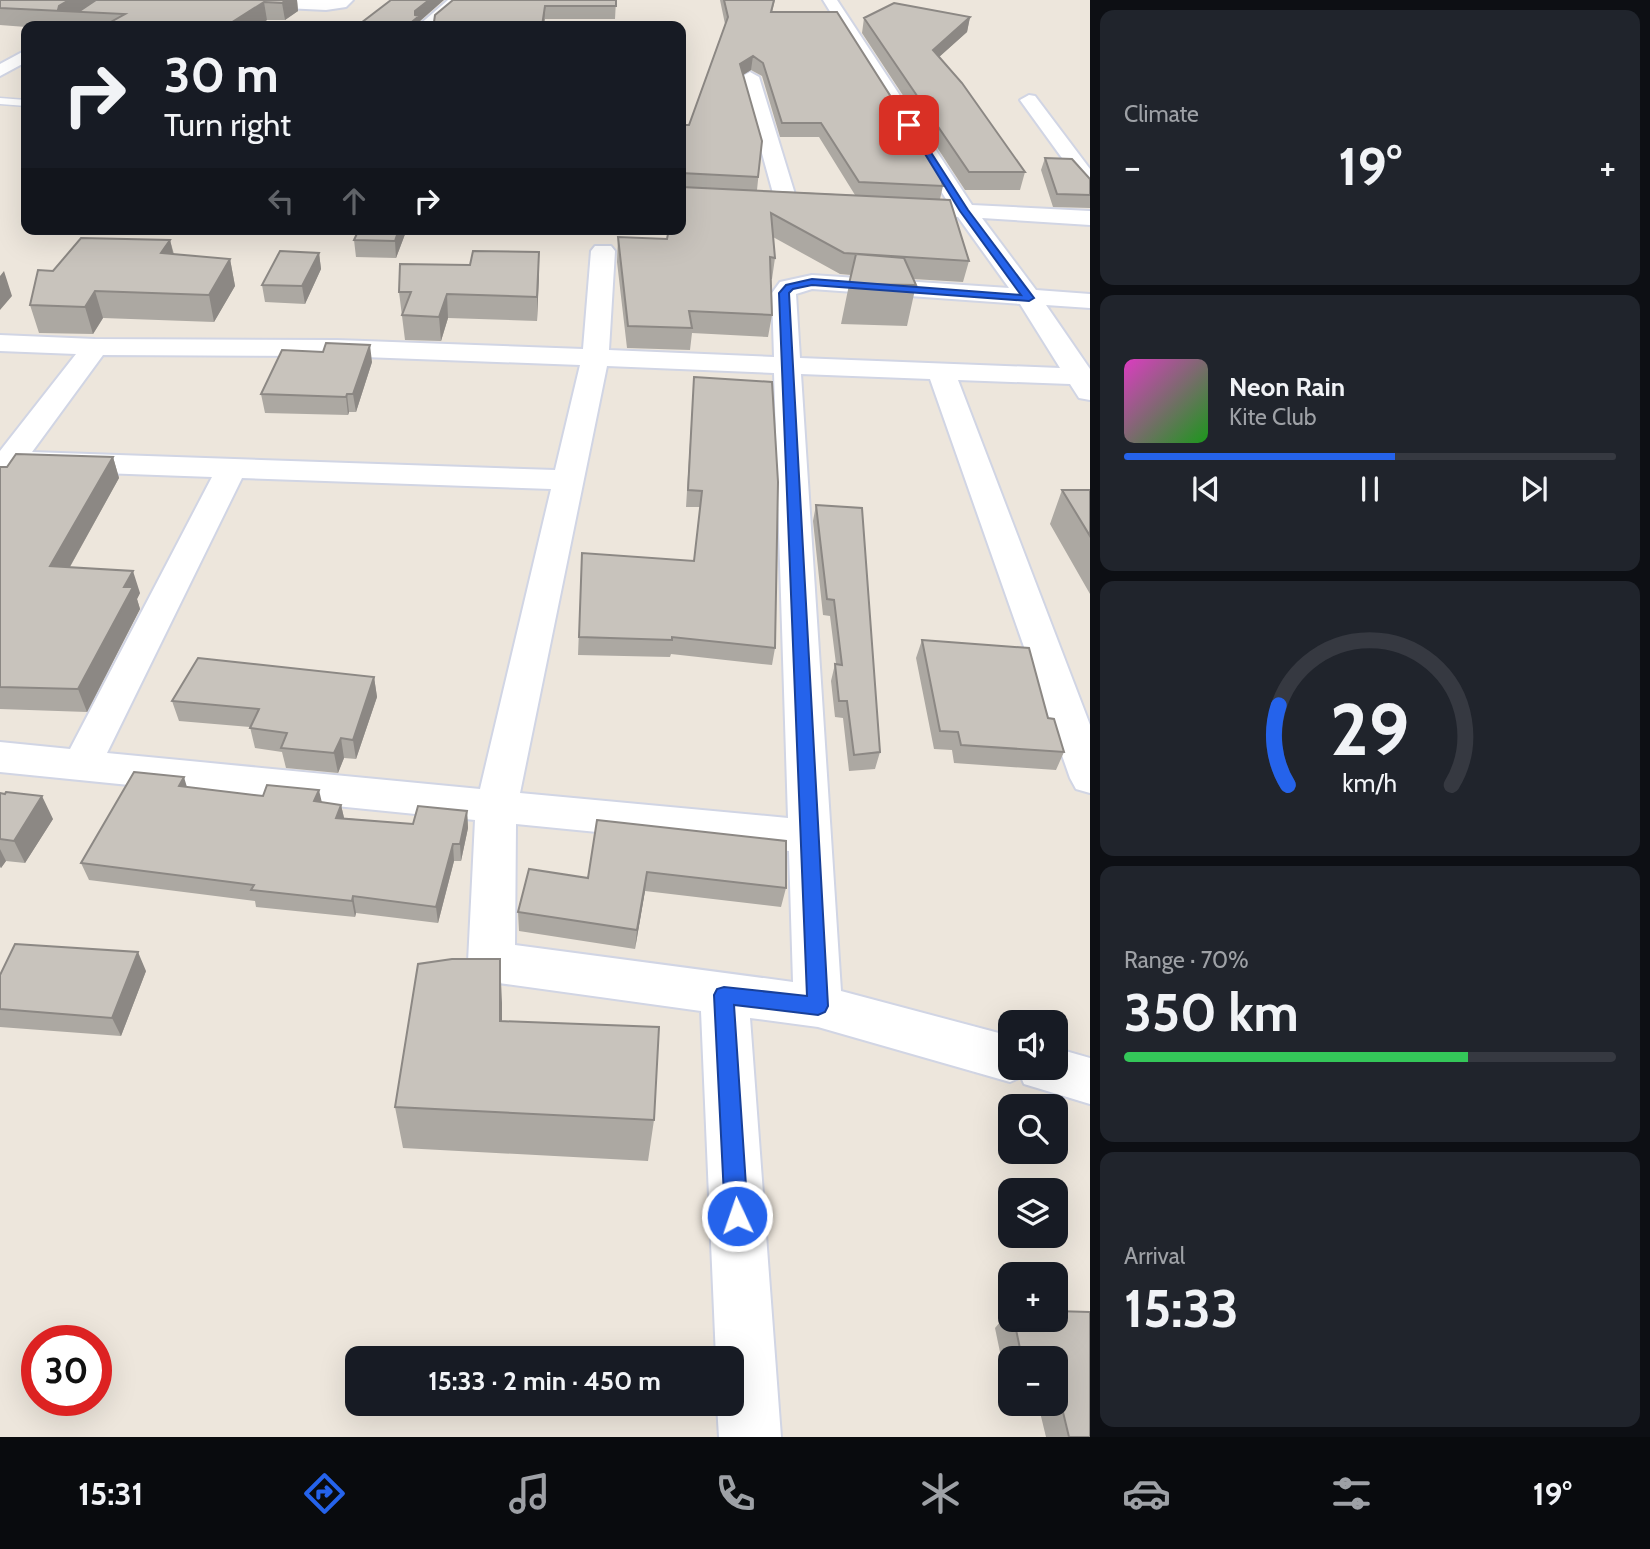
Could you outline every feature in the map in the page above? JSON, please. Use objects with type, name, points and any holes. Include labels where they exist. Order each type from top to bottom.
[{"type":"street","points":[[200,0],[326,6],[341,4],[346,0]]},
{"type":"street","points":[[432,21],[457,0]]},
{"type":"street","points":[[830,0],[965,211],[1086,382]]},
{"type":"street","points":[[0,71],[21,58]]},
{"type":"street","points":[[750,78],[788,204]]},
{"type":"street","points":[[1029,100],[1090,183]]},
{"type":"street","points":[[761,202],[812,205]]},
{"type":"street","points":[[923,209],[1090,218]]},
{"type":"street","points":[[603,250],[594,360],[496,808],[491,962],[818,1006],[998,1056]]},
{"type":"street","points":[[818,1006],[784,293],[789,287],[812,282],[1090,301]]},
{"type":"street","points":[[0,343],[95,347],[337,348],[594,360],[941,371],[1086,382]]},
{"type":"street","points":[[4,465],[95,347]]},
{"type":"street","points":[[941,371],[1090,778]]},
{"type":"street","points":[[4,465],[568,480]]},
{"type":"street","points":[[82,764],[230,469]]},
{"type":"street","points":[[0,757],[810,837]]},
{"type":"street","points":[[724,995],[750,1437]]},
{"type":"street","points":[[1068,1075],[1090,1081]]},
{"type":"lane","points":[[0,101],[21,103]]},
{"type":"building","points":[[0,0],[69,0],[59,6],[58,10],[81,10],[96,0],[286,0],[282,3],[264,2],[234,21],[113,21],[125,14],[0,8]]},
{"type":"building","points":[[391,0],[429,0],[415,11],[415,15],[419,16],[413,21],[364,21]]},
{"type":"building","points":[[453,0],[616,0],[616,6],[545,6],[543,21],[434,21],[435,15]]},
{"type":"building","points":[[724,0],[774,0],[771,12],[837,12],[940,174],[943,186],[859,182],[821,123],[782,123],[763,63],[753,56],[740,64],[762,141],[758,177],[686,173],[686,125],[689,125],[728,17]]},
{"type":"building","points":[[894,3],[970,17],[933,50],[962,83],[1025,172],[969,172],[864,18]]},
{"type":"building","points":[[1045,158],[1072,159],[1090,179],[1090,195],[1057,194]]},
{"type":"building","points":[[686,187],[950,200],[969,261],[844,253],[771,213],[775,258],[770,257],[772,315],[689,311],[692,328],[628,326],[618,237],[667,239],[668,235],[686,235]]},
{"type":"building","points":[[356,235],[397,235],[395,241],[354,240]]},
{"type":"building","points":[[81,238],[170,240],[161,253],[230,259],[209,295],[95,291],[85,307],[30,305],[38,270],[53,271]]},
{"type":"building","points":[[280,251],[319,253],[302,286],[262,285]]},
{"type":"building","points":[[473,251],[539,252],[537,297],[447,294],[439,317],[402,315],[411,292],[399,292],[400,264],[470,265]]},
{"type":"building","points":[[856,254],[904,258],[916,285],[849,284]]},
{"type":"building","points":[[326,343],[370,345],[353,394],[347,394],[346,397],[261,394],[282,350],[323,352]]},
{"type":"building","points":[[694,377],[772,382],[778,482],[775,648],[672,637],[672,640],[579,637],[582,553],[694,561],[702,491],[688,490]]},
{"type":"building","points":[[16,454],[113,457],[50,566],[133,571],[124,587],[133,587],[78,689],[0,687],[0,467],[7,467]]},
{"type":"building","points":[[1062,490],[1090,490],[1090,536]]},
{"type":"building","points":[[816,505],[862,508],[880,752],[854,755],[847,701],[839,701],[835,664],[842,665],[834,600],[827,599]]},
{"type":"building","points":[[922,640],[1029,648],[1048,718],[1054,719],[1064,752],[961,745],[958,732],[940,731]]},
{"type":"building","points":[[198,658],[374,677],[353,740],[341,738],[334,753],[281,748],[287,733],[250,728],[259,709],[172,701]]},
{"type":"building","points":[[134,772],[184,777],[179,786],[263,796],[267,785],[319,790],[314,801],[341,805],[336,818],[413,824],[418,806],[467,811],[460,844],[453,844],[436,907],[353,896],[352,901],[251,890],[254,885],[81,863]]},
{"type":"building","points":[[0,793],[42,796],[14,841],[0,839]]},
{"type":"building","points":[[597,820],[786,841],[786,888],[647,872],[637,930],[518,912],[529,869],[588,878]]},
{"type":"building","points":[[15,944],[138,952],[112,1018],[0,1009],[0,975]]},
{"type":"building","points":[[452,959],[500,959],[500,1021],[659,1027],[654,1120],[395,1107],[418,964]]},
{"type":"building","points":[[1068,1311],[1090,1312],[1090,1437],[1069,1437],[1064,1416],[1068,1416],[1068,1346],[1019,1346],[1017,1332],[1068,1332]]},
{"type":"route","points":[[737,1216],[724,995],[818,1006],[784,293],[789,287],[812,282],[1029,298],[965,211],[909,125]]}]
